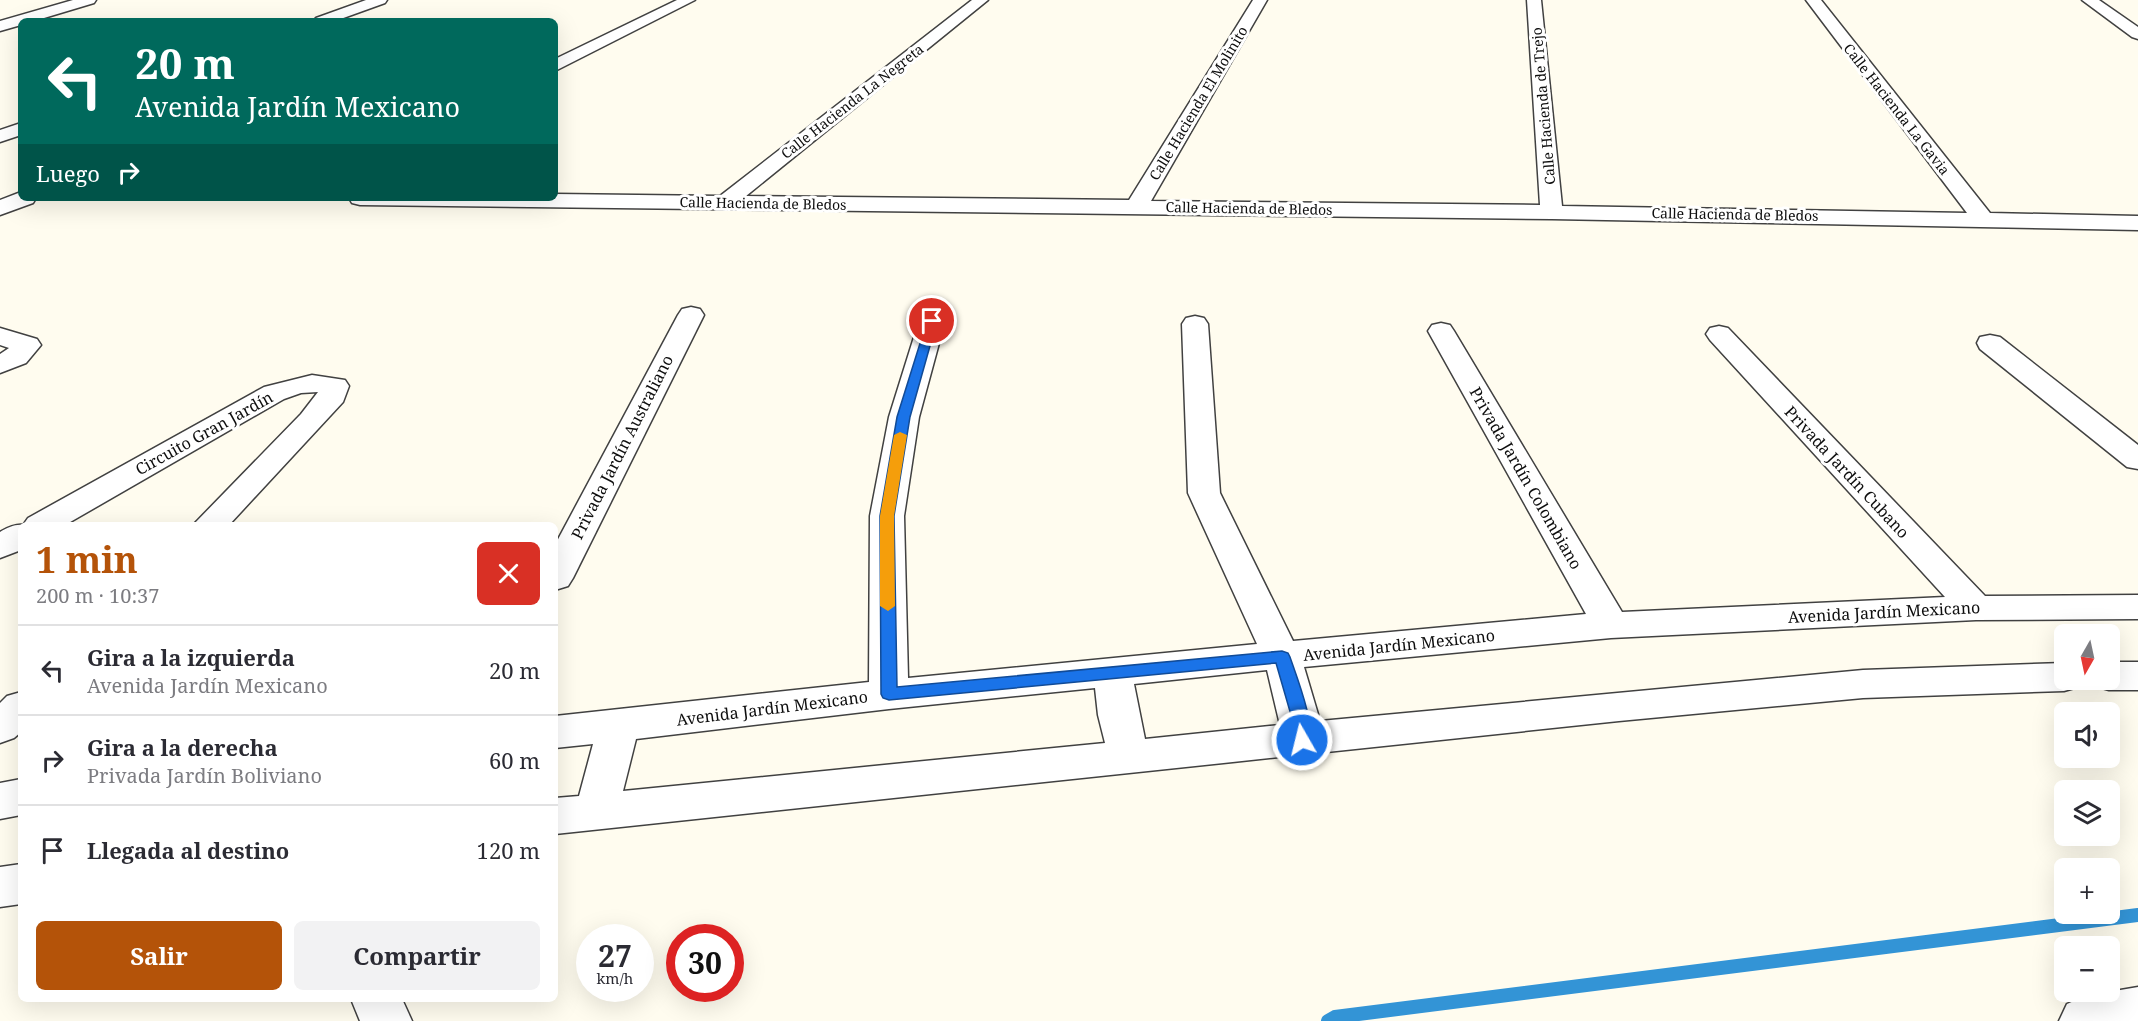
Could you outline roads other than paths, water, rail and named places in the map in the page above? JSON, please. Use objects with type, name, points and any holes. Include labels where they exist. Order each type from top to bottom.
[{"type":"street","points":[[7,20],[89,0]]},
{"type":"street","points":[[329,18],[380,0]]},
{"type":"street","points":[[558,65],[688,0]]},
{"type":"street","name":"Calle Hacienda La Negreta","points":[[724,203],[981,0]]},
{"type":"street","name":"Calle Hacienda El Molinito","points":[[1136,207],[1260,0]]},
{"type":"street","name":"Calle Hacienda de Trejo","points":[[1534,0],[1552,212]]},
{"type":"street","name":"Calle Hacienda La Gavia","points":[[1813,0],[1982,218]]},
{"type":"street","points":[[2089,0],[2138,34]]},
{"type":"street","points":[[4,147],[18,132]]},
{"type":"street","points":[[0,208],[18,201]]},
{"type":"street","name":"Calle Hacienda de Bledos","points":[[558,201],[1982,218],[2138,223]]},
{"type":"street","name":"Privada Jardín Australiano","points":[[558,572],[691,315]]},
{"type":"street","points":[[889,694],[887,516],[904,417],[932,321]]},
{"type":"street","points":[[1195,324],[1204,493],[1282,657],[1299,715],[1302,740]]},
{"type":"street","name":"Privada Jardín Colombiano","points":[[1441,331],[1611,625]]},
{"type":"street","name":"Privada Jardín Cubano","points":[[1719,334],[1849,476],[1976,608]]},
{"type":"street","points":[[0,336],[27,345],[16,357],[0,365]]},
{"type":"street","points":[[1990,343],[2138,460]]},
{"type":"street","name":"Circuito Gran Jardín","points":[[45,522],[274,393],[301,384],[316,382],[335,386],[328,402],[312,420],[213,522]]},
{"type":"street","points":[[0,547],[18,537]]},
{"type":"street","name":"Avenida Jardín Mexicano","points":[[558,732],[889,694],[1611,625],[1976,608],[2138,607]]},
{"type":"street","points":[[1114,673],[1115,702],[1121,732],[1130,755]]},
{"type":"street","points":[[2120,676],[2138,676]]},
{"type":"street","points":[[558,816],[1619,706],[1863,684],[2054,677]]},
{"type":"street","points":[[0,727],[18,710]]},
{"type":"street","points":[[596,812],[619,726]]},
{"type":"street","points":[[0,801],[18,798]]},
{"type":"street","points":[[0,887],[18,884]]},
{"type":"street","points":[[377,1002],[386,1021]]},
{"type":"street","points":[[2085,1021],[2138,1011]]},
{"type":"waterway","points":[[1328,1021],[1335,1017],[2138,915]]}]
